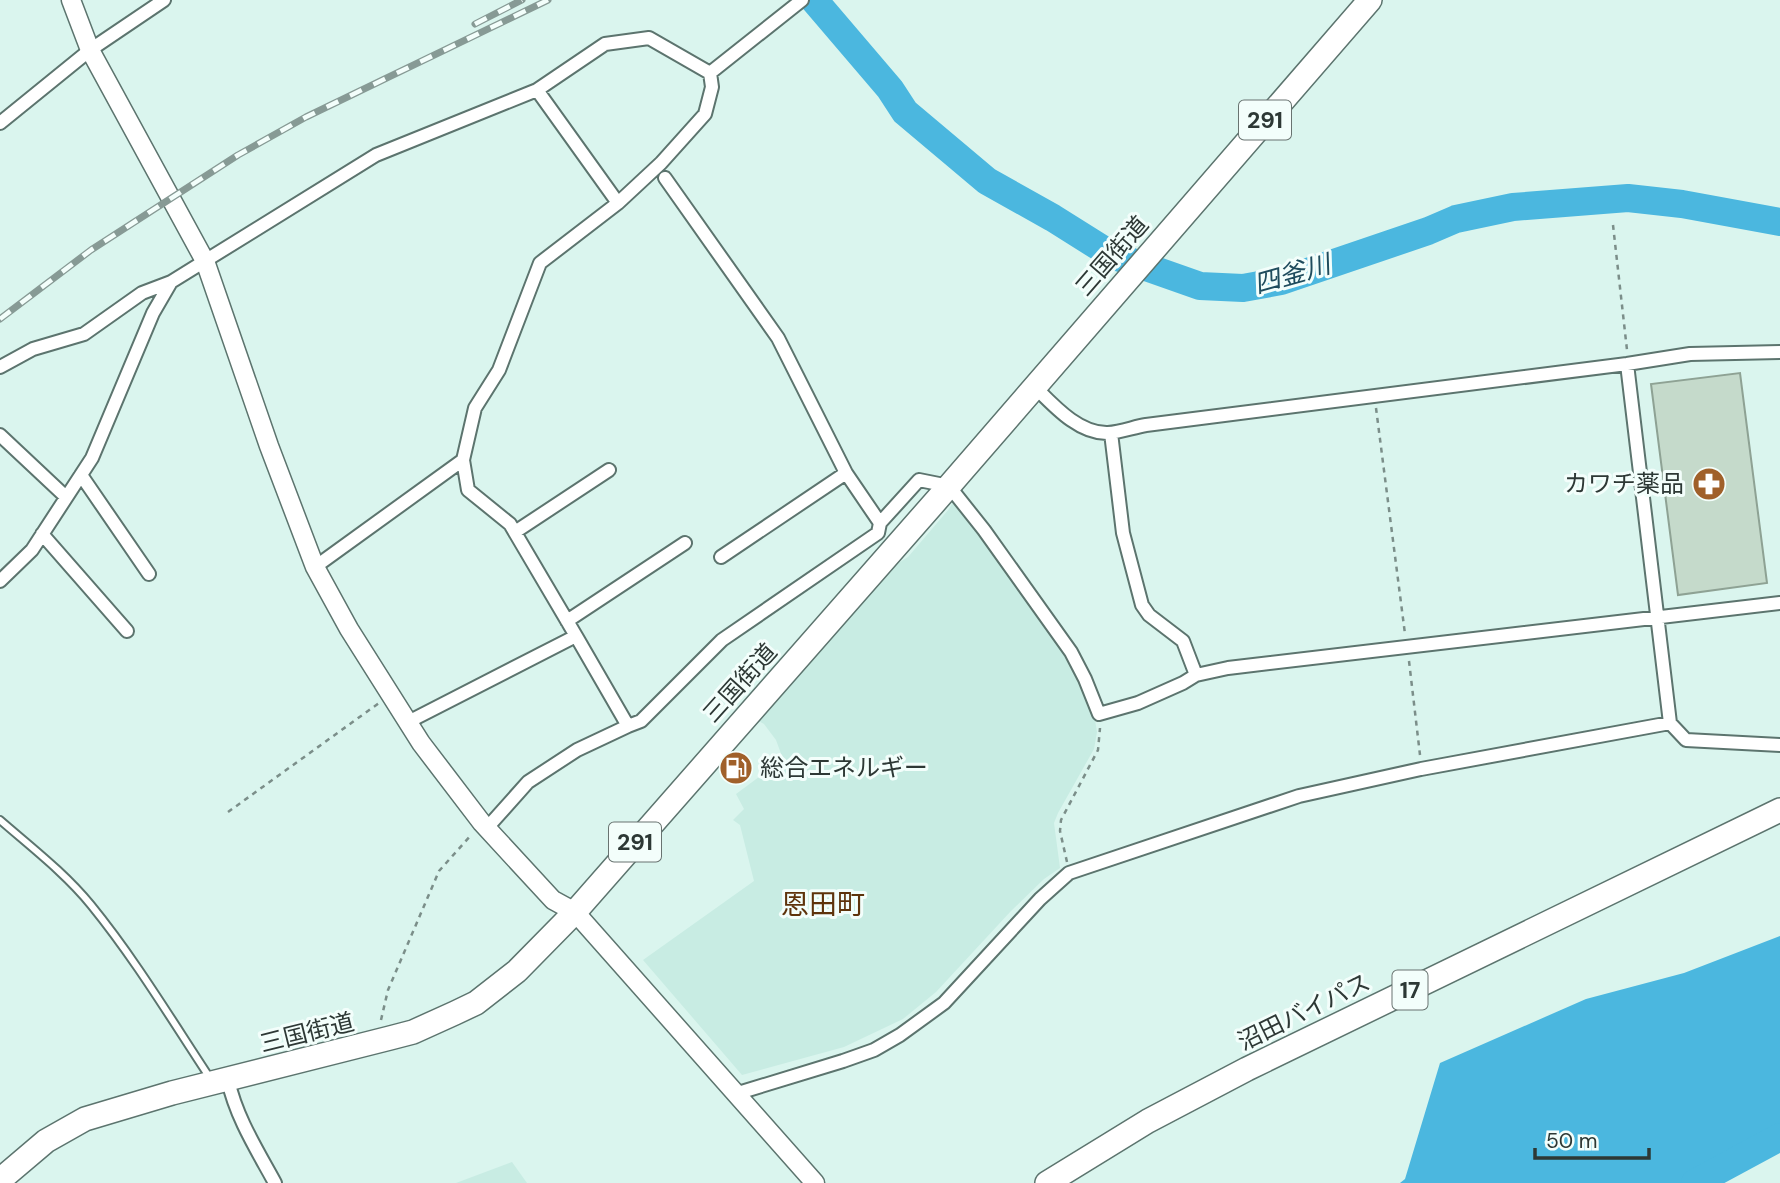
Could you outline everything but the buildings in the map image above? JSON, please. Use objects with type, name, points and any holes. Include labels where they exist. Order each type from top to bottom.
[{"type":"highway","name":"三国街道","points":[[0,1180],[46,1141],[85,1119],[128,1105],[413,1032],[484,997],[517,971],[575,912],[1370,0]]},
{"type":"highway","name":"沼田バイパス","points":[[1047,1183],[1148,1121],[1247,1069],[1780,810]]},
{"type":"street","points":[[71,0],[90,50],[205,261],[269,446],[315,567],[349,629],[421,743],[484,826],[553,900],[575,912],[815,1183]]},
{"type":"street","points":[[0,123],[90,50],[164,0]]},
{"type":"street","points":[[710,73],[802,0]]},
{"type":"street","points":[[0,367],[33,349],[84,334],[142,293],[171,282],[376,155],[537,90],[605,44],[649,38],[683,56],[710,73],[712,87],[705,114],[661,163],[618,202],[540,262],[499,370],[475,408],[463,460],[468,490],[510,524],[628,726]]},
{"type":"street","points":[[537,90],[618,202]]},
{"type":"street","points":[[665,178],[778,338],[846,473],[880,523]]},
{"type":"street","points":[[0,581],[32,550],[97,448],[153,313],[171,282]]},
{"type":"street","points":[[1035,387],[1054,407],[1074,421],[1096,432],[1111,433],[1146,425],[1690,354],[1780,352]]},
{"type":"street","points":[[1628,364],[1670,723],[1686,740],[1780,745]]},
{"type":"street","points":[[1111,433],[1123,533],[1142,605],[1149,615],[1183,641],[1196,675]]},
{"type":"street","points":[[0,435],[66,497]]},
{"type":"street","points":[[315,567],[463,460]]},
{"type":"street","points":[[515,532],[610,470]]},
{"type":"street","points":[[721,557],[846,473]]},
{"type":"street","points":[[81,475],[149,574]]},
{"type":"street","points":[[484,826],[528,782],[576,750],[640,721],[722,640],[878,533],[880,523],[919,480],[948,486],[984,530],[1071,652],[1086,679],[1099,714],[1138,703],[1196,675],[1228,668],[1780,603]]},
{"type":"street","points":[[42,534],[127,631]]},
{"type":"street","points":[[567,621],[685,543]]},
{"type":"street","points":[[408,722],[576,636]]},
{"type":"street","points":[[735,1094],[874,1050],[900,1035],[944,1003],[1040,899],[1069,873],[1299,796],[1421,769],[1670,723]]},
{"type":"street","points":[[221,1082],[231,1096],[275,1183]]},
{"type":"lane","points":[[0,820],[45,858],[89,903],[221,1082]]},
{"type":"path","points":[[1613,225],[1628,364]]},
{"type":"path","points":[[1375,397],[1421,769]]},
{"type":"path","points":[[228,812],[391,695]]},
{"type":"path","points":[[1069,873],[1060,831],[1061,820],[1098,750],[1101,735],[1099,714]]},
{"type":"path","points":[[378,1030],[387,990],[439,871],[484,826]]},
{"type":"shaded area","points":[[955,498],[1068,654],[1094,714],[1097,732],[1094,749],[1054,823],[1060,868],[1044,879],[1011,911],[936,992],[903,1019],[844,1047],[742,1075],[643,960],[754,881],[740,825],[733,820],[744,809],[736,794],[783,759],[776,740],[764,724],[755,719],[873,579],[908,557],[949,509]]},
{"type":"shaded area","points":[[512,1162],[527,1183],[456,1183]]},
{"type":"water","points":[[1780,936],[1780,1130],[1697,1183],[1400,1183],[1405,1179],[1440,1063],[1586,999],[1684,973]]},
{"type":"waterway","name":"四釜川","points":[[814,0],[890,89],[905,112],[987,181],[1112,255],[1200,286],[1243,288],[1281,281],[1456,219],[1513,207],[1628,198],[1682,204],[1780,222]]},
{"type":"waterway","points":[[1695,1183],[1780,1137]]},
{"type":"railway","points":[[475,24],[522,0]]},
{"type":"railway","points":[[0,319],[91,250],[238,155],[306,117],[548,0]]},
{"type":"place","name":"カワチ薬品","points":[[1709,484]]},
{"type":"place","name":"総合エネルギー","points":[[736,768]]},
{"type":"district","name":"恩田町","points":[[823,904]]}]
